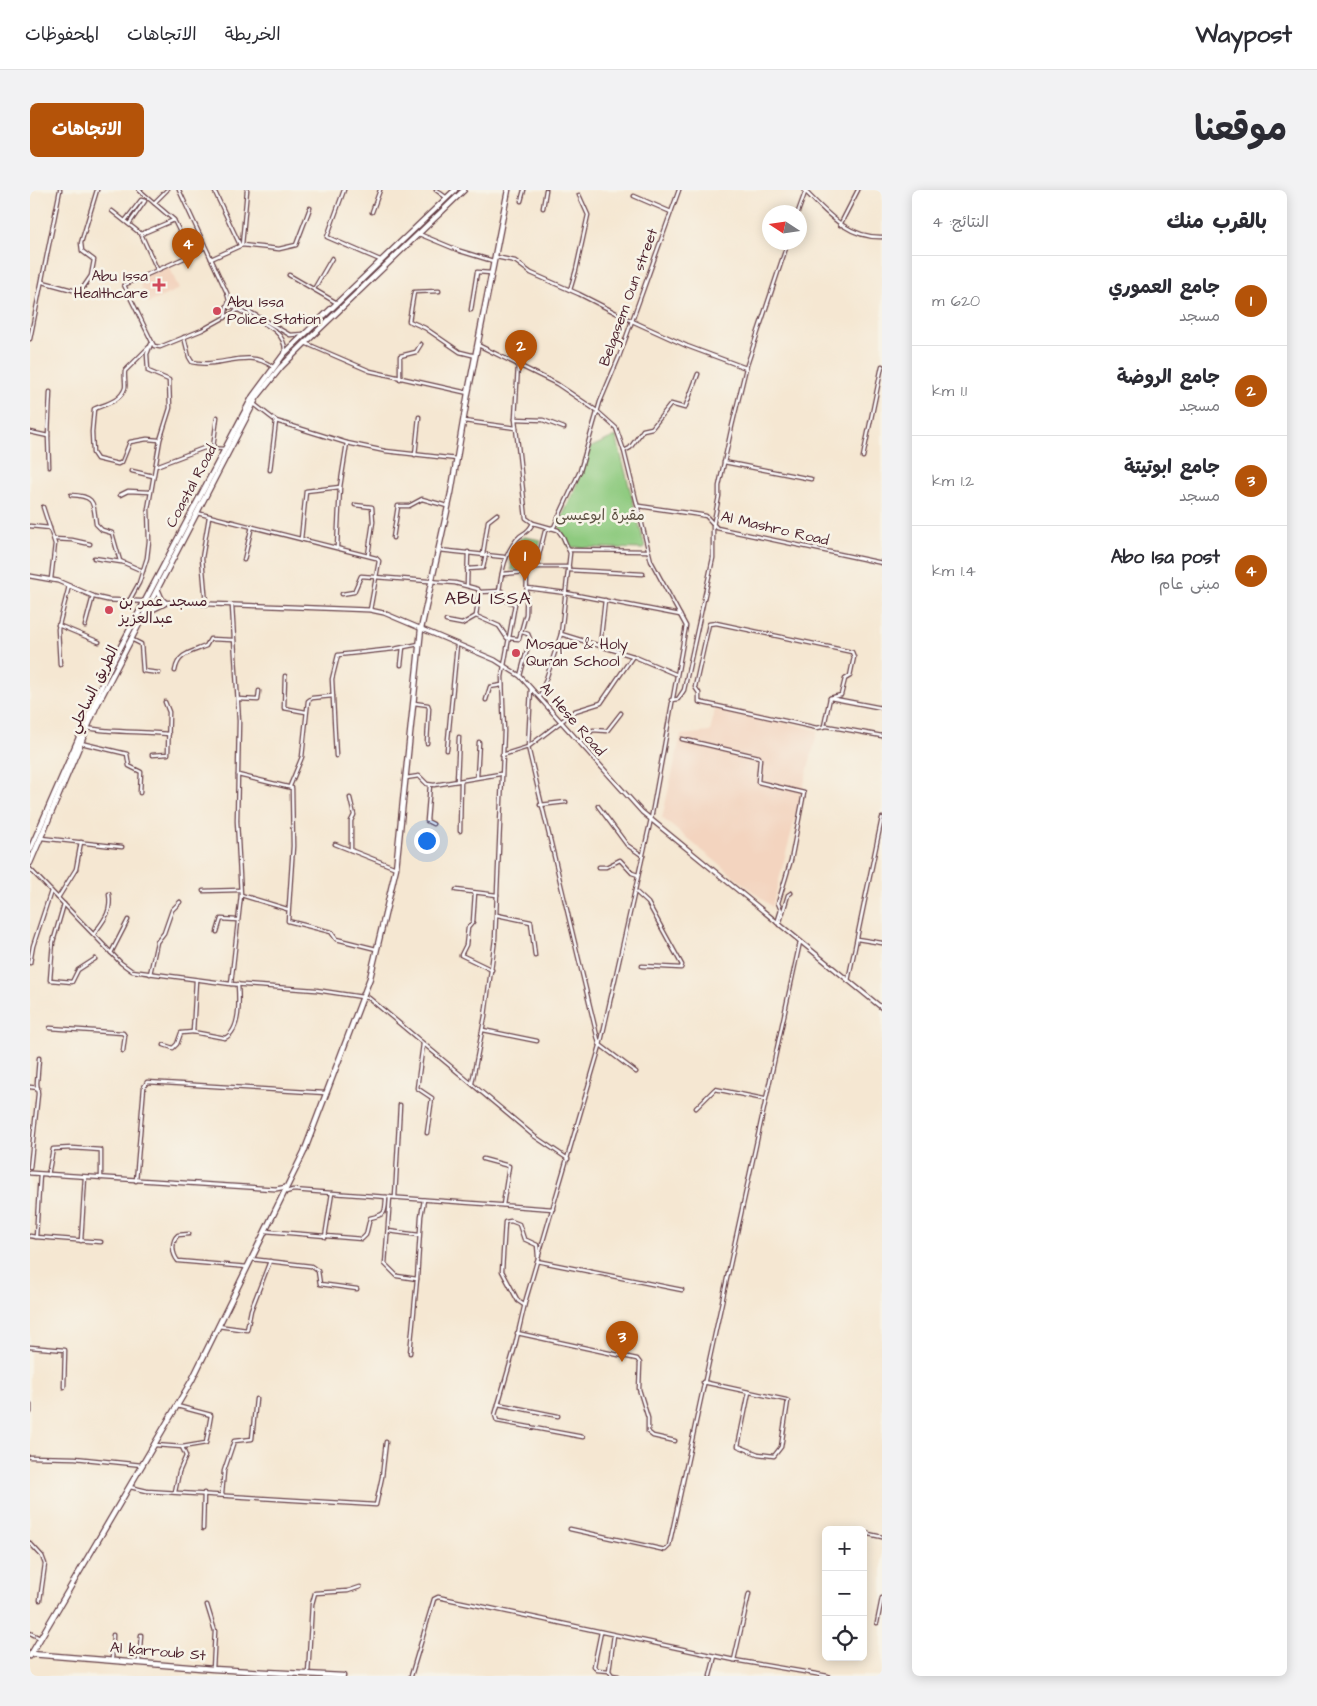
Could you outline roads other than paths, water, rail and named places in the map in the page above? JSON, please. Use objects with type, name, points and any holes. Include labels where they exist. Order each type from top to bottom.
[{"type":"main road","name":"Coastal Road","points":[[30,849],[100,688],[253,396],[284,354],[455,190]]},
{"type":"main road","points":[[306,343],[464,190]]},
{"type":"main road","points":[[31,1655],[177,1406],[248,1267],[288,1186],[327,1093],[364,996],[396,868],[421,629],[448,506],[508,190]]},
{"type":"main road","name":"الطريق الساحلي","points":[[30,862],[87,728],[195,513],[257,397],[281,367],[306,343]]},
{"type":"main road","points":[[145,615],[154,607],[165,603],[159,596],[158,589]]},
{"type":"main road","name":"Al ḵarroub St","points":[[31,1655],[213,1669],[342,1676]]},
{"type":"street","points":[[30,339],[60,190]]},
{"type":"street","points":[[42,282],[80,292],[91,276],[94,260],[82,251],[81,243],[97,190]]},
{"type":"street","points":[[139,190],[174,220],[190,254]]},
{"type":"street","points":[[154,202],[167,190]]},
{"type":"street","points":[[179,190],[232,306],[280,335],[284,344],[284,354]]},
{"type":"street","points":[[214,190],[241,245]]},
{"type":"street","points":[[241,245],[247,190]]},
{"type":"street","points":[[344,190],[327,237],[383,261]]},
{"type":"street","points":[[372,212],[380,190]]},
{"type":"street","points":[[436,190],[452,202]]},
{"type":"street","points":[[521,201],[524,190]]},
{"type":"street","points":[[543,208],[546,190]]},
{"type":"street","name":"Belgasem Oun street","points":[[536,567],[545,530],[554,527],[580,471],[597,411],[632,321],[679,190]]},
{"type":"street","points":[[840,225],[858,190]]},
{"type":"street","points":[[801,205],[806,191],[840,225],[857,234],[882,237]]},
{"type":"street","points":[[570,290],[588,215],[579,195]]},
{"type":"street","points":[[634,196],[672,212]]},
{"type":"street","points":[[125,221],[141,200],[145,201],[129,224]]},
{"type":"street","points":[[211,259],[241,245],[279,249],[296,245],[310,208]]},
{"type":"street","points":[[112,211],[141,234],[157,269]]},
{"type":"street","points":[[141,234],[174,220]]},
{"type":"street","points":[[419,234],[460,251],[495,259],[515,261],[531,273],[632,321],[688,346],[746,368]]},
{"type":"street","points":[[206,247],[124,285],[151,344],[156,348],[160,347],[225,318],[238,310]]},
{"type":"street","points":[[671,700],[676,700],[682,694],[686,682],[713,558],[713,526],[724,462],[746,368],[785,250]]},
{"type":"street","points":[[314,289],[332,258]]},
{"type":"street","points":[[471,310],[477,272],[492,273]]},
{"type":"street","points":[[289,275],[338,304]]},
{"type":"street","points":[[439,291],[413,293],[409,321],[425,328],[460,352],[476,356]]},
{"type":"street","points":[[225,318],[229,300]]},
{"type":"street","points":[[227,306],[232,306],[290,335],[305,334]]},
{"type":"street","points":[[231,314],[232,306]]},
{"type":"street","points":[[184,337],[192,362],[201,363],[254,357],[274,367]]},
{"type":"street","points":[[306,343],[370,371],[468,393]]},
{"type":"street","points":[[129,601],[143,571],[150,541],[148,520],[150,492],[160,440],[170,408],[169,380],[148,371],[147,354],[151,344]]},
{"type":"street","points":[[151,344],[125,371],[125,388],[122,392],[109,405],[94,409],[93,453],[97,459],[118,464],[122,462],[130,442],[147,438],[160,440]]},
{"type":"street","points":[[400,378],[400,356],[416,352],[421,344]]},
{"type":"street","points":[[478,345],[557,384],[597,411],[616,428],[624,451],[648,551],[658,576],[686,626],[644,856],[600,1046],[524,1305],[514,1350],[495,1415],[497,1421],[583,1437]]},
{"type":"street","points":[[518,365],[515,419],[526,518],[533,523],[554,527],[563,537],[569,550],[569,568],[561,634],[540,697]]},
{"type":"street","points":[[863,457],[881,380],[882,366]]},
{"type":"street","points":[[624,451],[630,448],[643,430],[652,428],[671,404],[685,408],[698,374]]},
{"type":"street","points":[[49,467],[50,392]]},
{"type":"street","points":[[254,403],[276,421],[347,443],[415,455],[457,459]]},
{"type":"street","points":[[213,448],[217,417]]},
{"type":"street","points":[[415,455],[419,417]]},
{"type":"street","points":[[515,419],[543,420],[564,428]]},
{"type":"street","points":[[270,470],[276,421]]},
{"type":"street","points":[[463,421],[516,428]]},
{"type":"street","points":[[30,432],[48,436]]},
{"type":"street","points":[[337,548],[340,487],[347,443]]},
{"type":"street","points":[[156,466],[204,448],[224,449]]},
{"type":"street","points":[[724,462],[811,479]]},
{"type":"street","points":[[132,470],[153,476]]},
{"type":"street","points":[[302,539],[306,491],[340,487]]},
{"type":"street","points":[[120,495],[128,491],[150,492]]},
{"type":"street","points":[[71,495],[89,498],[95,508],[96,524],[102,530],[112,533],[118,558],[122,562]]},
{"type":"street","points":[[393,538],[398,506],[409,506],[422,499],[448,506]]},
{"type":"street","points":[[355,505],[372,507],[373,522],[368,555]]},
{"type":"street","name":"Al Mashro Road","points":[[638,506],[706,516],[713,526],[882,563]]},
{"type":"street","points":[[44,507],[54,539],[55,554],[51,579]]},
{"type":"street","points":[[195,513],[368,555],[379,560],[378,576],[370,610]]},
{"type":"street","points":[[467,569],[484,568],[488,521],[497,514]]},
{"type":"street","points":[[206,604],[202,558],[209,517]]},
{"type":"street","points":[[499,591],[504,557],[518,539],[528,533],[533,523]]},
{"type":"street","points":[[30,526],[50,528]]},
{"type":"street","points":[[244,560],[252,526]]},
{"type":"street","points":[[54,539],[90,544]]},
{"type":"street","points":[[438,550],[504,557]]},
{"type":"street","points":[[569,550],[648,551]]},
{"type":"street","points":[[466,585],[468,552]]},
{"type":"street","points":[[94,558],[122,562],[143,571]]},
{"type":"street","points":[[502,574],[527,572],[536,567],[643,574]]},
{"type":"street","points":[[507,638],[519,639],[522,632],[526,614],[527,572]]},
{"type":"street","name":"Al Hese Road","points":[[30,576],[51,579],[93,596],[129,601],[370,610],[384,613],[504,664],[520,676],[540,697],[651,819],[882,1008]]},
{"type":"street","points":[[342,594],[354,592],[360,576],[378,576],[466,585],[479,592],[504,592],[504,600],[515,604],[507,638],[502,685],[501,839],[497,915],[492,970],[483,1030],[472,1083]]},
{"type":"street","points":[[60,665],[58,625],[69,585]]},
{"type":"street","points":[[527,588],[566,593],[680,615]]},
{"type":"street","points":[[476,616],[479,592]]},
{"type":"street","points":[[86,626],[93,596]]},
{"type":"street","points":[[600,645],[605,600]]},
{"type":"street","points":[[231,984],[241,895],[238,698],[232,606]]},
{"type":"street","points":[[476,616],[499,626],[507,638]]},
{"type":"street","points":[[446,621],[462,624],[476,616]]},
{"type":"street","points":[[830,698],[840,695],[845,679],[850,676],[854,657],[851,652],[716,623],[709,624],[695,687],[699,693],[698,701],[817,728],[824,726],[882,736]]},
{"type":"street","points":[[58,625],[99,642]]},
{"type":"street","points":[[520,676],[530,638],[529,635],[522,632]]},
{"type":"street","points":[[561,634],[633,656],[676,674]]},
{"type":"street","points":[[131,639],[141,644],[142,669],[145,672],[159,673]]},
{"type":"street","points":[[175,671],[176,663],[186,652],[206,646],[210,639],[233,640]]},
{"type":"street","points":[[336,756],[332,678],[339,654],[419,644]]},
{"type":"street","points":[[447,750],[457,645]]},
{"type":"street","points":[[401,665],[403,647]]},
{"type":"street","points":[[502,755],[528,747],[562,723],[575,711],[601,703],[633,656]]},
{"type":"street","points":[[285,676],[284,708],[306,712]]},
{"type":"street","points":[[486,700],[490,687],[502,685]]},
{"type":"street","points":[[531,688],[528,747],[540,805],[600,1046],[636,1072]]},
{"type":"street","points":[[238,698],[258,700],[259,691]]},
{"type":"street","points":[[290,786],[302,757],[308,702],[312,698],[333,696]]},
{"type":"street","points":[[830,698],[882,708]]},
{"type":"street","points":[[824,726],[830,698]]},
{"type":"street","points":[[152,755],[168,754],[169,712],[165,702]]},
{"type":"street","points":[[414,703],[428,705],[429,708],[427,743]]},
{"type":"street","points":[[579,742],[593,730],[607,731],[621,713]]},
{"type":"street","points":[[87,728],[107,732],[117,730],[169,734]]},
{"type":"street","points":[[457,781],[459,737]]},
{"type":"street","points":[[682,739],[759,757],[758,782],[804,793],[791,860],[778,903],[781,910],[778,924]]},
{"type":"street","points":[[477,777],[479,742]]},
{"type":"street","points":[[81,743],[127,754],[129,766],[141,772],[140,794]]},
{"type":"street","points":[[406,778],[419,776],[430,785],[500,774]]},
{"type":"street","points":[[238,776],[290,786],[293,791],[293,841],[287,918],[289,922],[331,932],[336,938],[376,949]]},
{"type":"street","points":[[460,831],[461,780]]},
{"type":"street","points":[[430,785],[427,820],[433,824]]},
{"type":"street","points":[[350,798],[354,815],[351,822],[351,850]]},
{"type":"street","points":[[540,805],[566,802]]},
{"type":"street","points":[[598,806],[627,845],[644,856]]},
{"type":"street","points":[[848,981],[882,818]]},
{"type":"street","points":[[40,838],[122,847]]},
{"type":"street","points":[[58,898],[76,869],[81,842]]},
{"type":"street","points":[[335,844],[396,868]]},
{"type":"street","points":[[599,867],[606,867],[620,860],[632,873],[639,875]]},
{"type":"street","points":[[30,869],[127,969],[150,974],[231,984],[364,996],[534,1136],[568,1159]]},
{"type":"street","points":[[30,963],[33,946],[51,890]]},
{"type":"street","points":[[203,891],[240,890]]},
{"type":"street","points":[[456,890],[497,895]]},
{"type":"street","points":[[635,891],[645,899],[682,966],[681,968],[642,966]]},
{"type":"street","points":[[475,893],[473,922],[468,928],[466,945],[461,955],[492,970]]},
{"type":"street","points":[[778,924],[788,895],[791,893]]},
{"type":"street","points":[[94,934],[108,914],[111,905],[109,894]]},
{"type":"street","points":[[241,895],[288,909]]},
{"type":"street","points":[[150,974],[157,942],[164,933],[172,910],[180,902]]},
{"type":"street","points":[[64,904],[54,942],[50,980],[72,982],[78,970],[95,958]]},
{"type":"street","points":[[497,915],[531,922],[534,956]]},
{"type":"street","points":[[217,932],[221,918],[238,920]]},
{"type":"street","points":[[111,953],[128,920]]},
{"type":"street","points":[[857,939],[882,943]]},
{"type":"street","points":[[570,1529],[665,1550],[668,1548],[764,1099],[800,942]]},
{"type":"street","points":[[192,1032],[196,980]]},
{"type":"street","points":[[164,1045],[176,1046],[181,1033],[192,1032],[227,1038],[238,1013],[238,984]]},
{"type":"street","points":[[50,1028],[123,1033],[125,1035],[123,1051]]},
{"type":"street","points":[[483,1030],[537,1041]]},
{"type":"street","points":[[424,1044],[417,1088],[432,1098],[426,1133]]},
{"type":"street","points":[[30,1168],[39,1058]]},
{"type":"street","points":[[136,1181],[144,1087],[147,1082],[327,1093]]},
{"type":"street","points":[[30,1087],[38,1088]]},
{"type":"street","points":[[696,1108],[715,1089],[764,1099]]},
{"type":"street","points":[[395,1198],[400,1105]]},
{"type":"street","points":[[48,1175],[53,1149],[76,1148],[101,1150],[101,1178]]},
{"type":"street","points":[[483,1159],[509,1166],[502,1205]]},
{"type":"street","points":[[30,1173],[276,1189],[288,1186]]},
{"type":"street","points":[[36,1237],[40,1174]]},
{"type":"street","points":[[81,1241],[85,1177]]},
{"type":"street","points":[[276,1189],[279,1193],[280,1201]]},
{"type":"street","points":[[285,1193],[292,1190],[553,1209]]},
{"type":"street","points":[[326,1237],[332,1193]]},
{"type":"street","points":[[265,1231],[364,1239],[370,1218],[382,1216],[385,1213],[386,1197]]},
{"type":"street","points":[[390,1197],[386,1266],[397,1276],[417,1279]]},
{"type":"street","points":[[410,1353],[419,1235],[424,1200]]},
{"type":"street","points":[[524,1305],[518,1301],[502,1271],[505,1222],[511,1221],[519,1224],[524,1239],[537,1245],[538,1259]]},
{"type":"street","points":[[388,1231],[419,1235]]},
{"type":"street","points":[[188,1234],[178,1235],[174,1240],[174,1254],[178,1261],[248,1267]]},
{"type":"street","points":[[30,1236],[101,1242]]},
{"type":"street","points":[[252,1259],[311,1266],[318,1271],[320,1284],[357,1289]]},
{"type":"street","points":[[538,1259],[682,1290]]},
{"type":"street","points":[[218,1326],[247,1330],[251,1310],[270,1261]]},
{"type":"street","points":[[517,1333],[637,1359],[640,1363],[638,1389],[648,1418],[648,1432],[653,1436],[675,1441]]},
{"type":"street","points":[[30,1347],[66,1350],[64,1387]]},
{"type":"street","points":[[704,1382],[749,1392],[788,1401],[781,1447],[774,1456],[758,1454],[738,1446],[749,1392]]},
{"type":"street","points":[[222,1494],[224,1471],[235,1440],[252,1440],[256,1399]]},
{"type":"street","points":[[498,1404],[558,1416]]},
{"type":"street","points":[[30,1405],[30,1412]]},
{"type":"street","points":[[154,1445],[182,1447],[206,1443],[211,1415],[177,1406]]},
{"type":"street","points":[[130,1487],[147,1491],[222,1494],[376,1505],[382,1477],[386,1442]]},
{"type":"street","points":[[175,1492],[179,1472],[186,1456],[185,1450],[182,1447]]},
{"type":"street","points":[[30,1457],[75,1458],[142,1465]]},
{"type":"street","points":[[202,1529],[204,1493]]},
{"type":"street","points":[[867,1534],[882,1537]]},
{"type":"street","points":[[30,1543],[42,1556],[45,1564],[40,1600]]},
{"type":"street","points":[[308,1674],[313,1597],[319,1591],[348,1591],[360,1587]]},
{"type":"street","points":[[734,1660],[750,1594]]},
{"type":"street","points":[[411,1676],[436,1597],[734,1660],[828,1676]]},
{"type":"street","points":[[877,1623],[882,1598]]},
{"type":"street","points":[[207,1606],[215,1631],[213,1669]]},
{"type":"street","points":[[601,1632],[594,1666],[597,1670],[609,1671]]},
{"type":"street","points":[[30,1633],[40,1638]]},
{"type":"street","points":[[112,1660],[113,1634]]},
{"type":"street","points":[[139,1662],[141,1635]]},
{"type":"street","points":[[614,1635],[609,1671],[612,1676],[618,1676]]},
{"type":"street","points":[[710,1676],[715,1656]]},
{"type":"street","points":[[228,1676],[229,1669]]},
{"type":"place","name":"Abo Isa post","points":[[188,269]]},
{"type":"place","name":"Abu Issa Healthcare","points":[[159,285]]},
{"type":"place","name":"Abu Issa Police Station","points":[[217,311]]},
{"type":"place","name":"جامع الروضة","points":[[521,371]]},
{"type":"place","name":"جامع العموري","points":[[525,581]]},
{"type":"place","name":"مسجد عمر بن عبدالعزيز","points":[[109,610]]},
{"type":"place","name":"Mosque & Holy Quran School","points":[[516,653]]},
{"type":"place","name":"جامع ابوتيتة","points":[[622,1362]]},
{"type":"district","name":"ABU ISSA","points":[[488,598]]},
{"type":"park label","name":"مقبرة ابوعيسى","points":[[600,515]]}]
